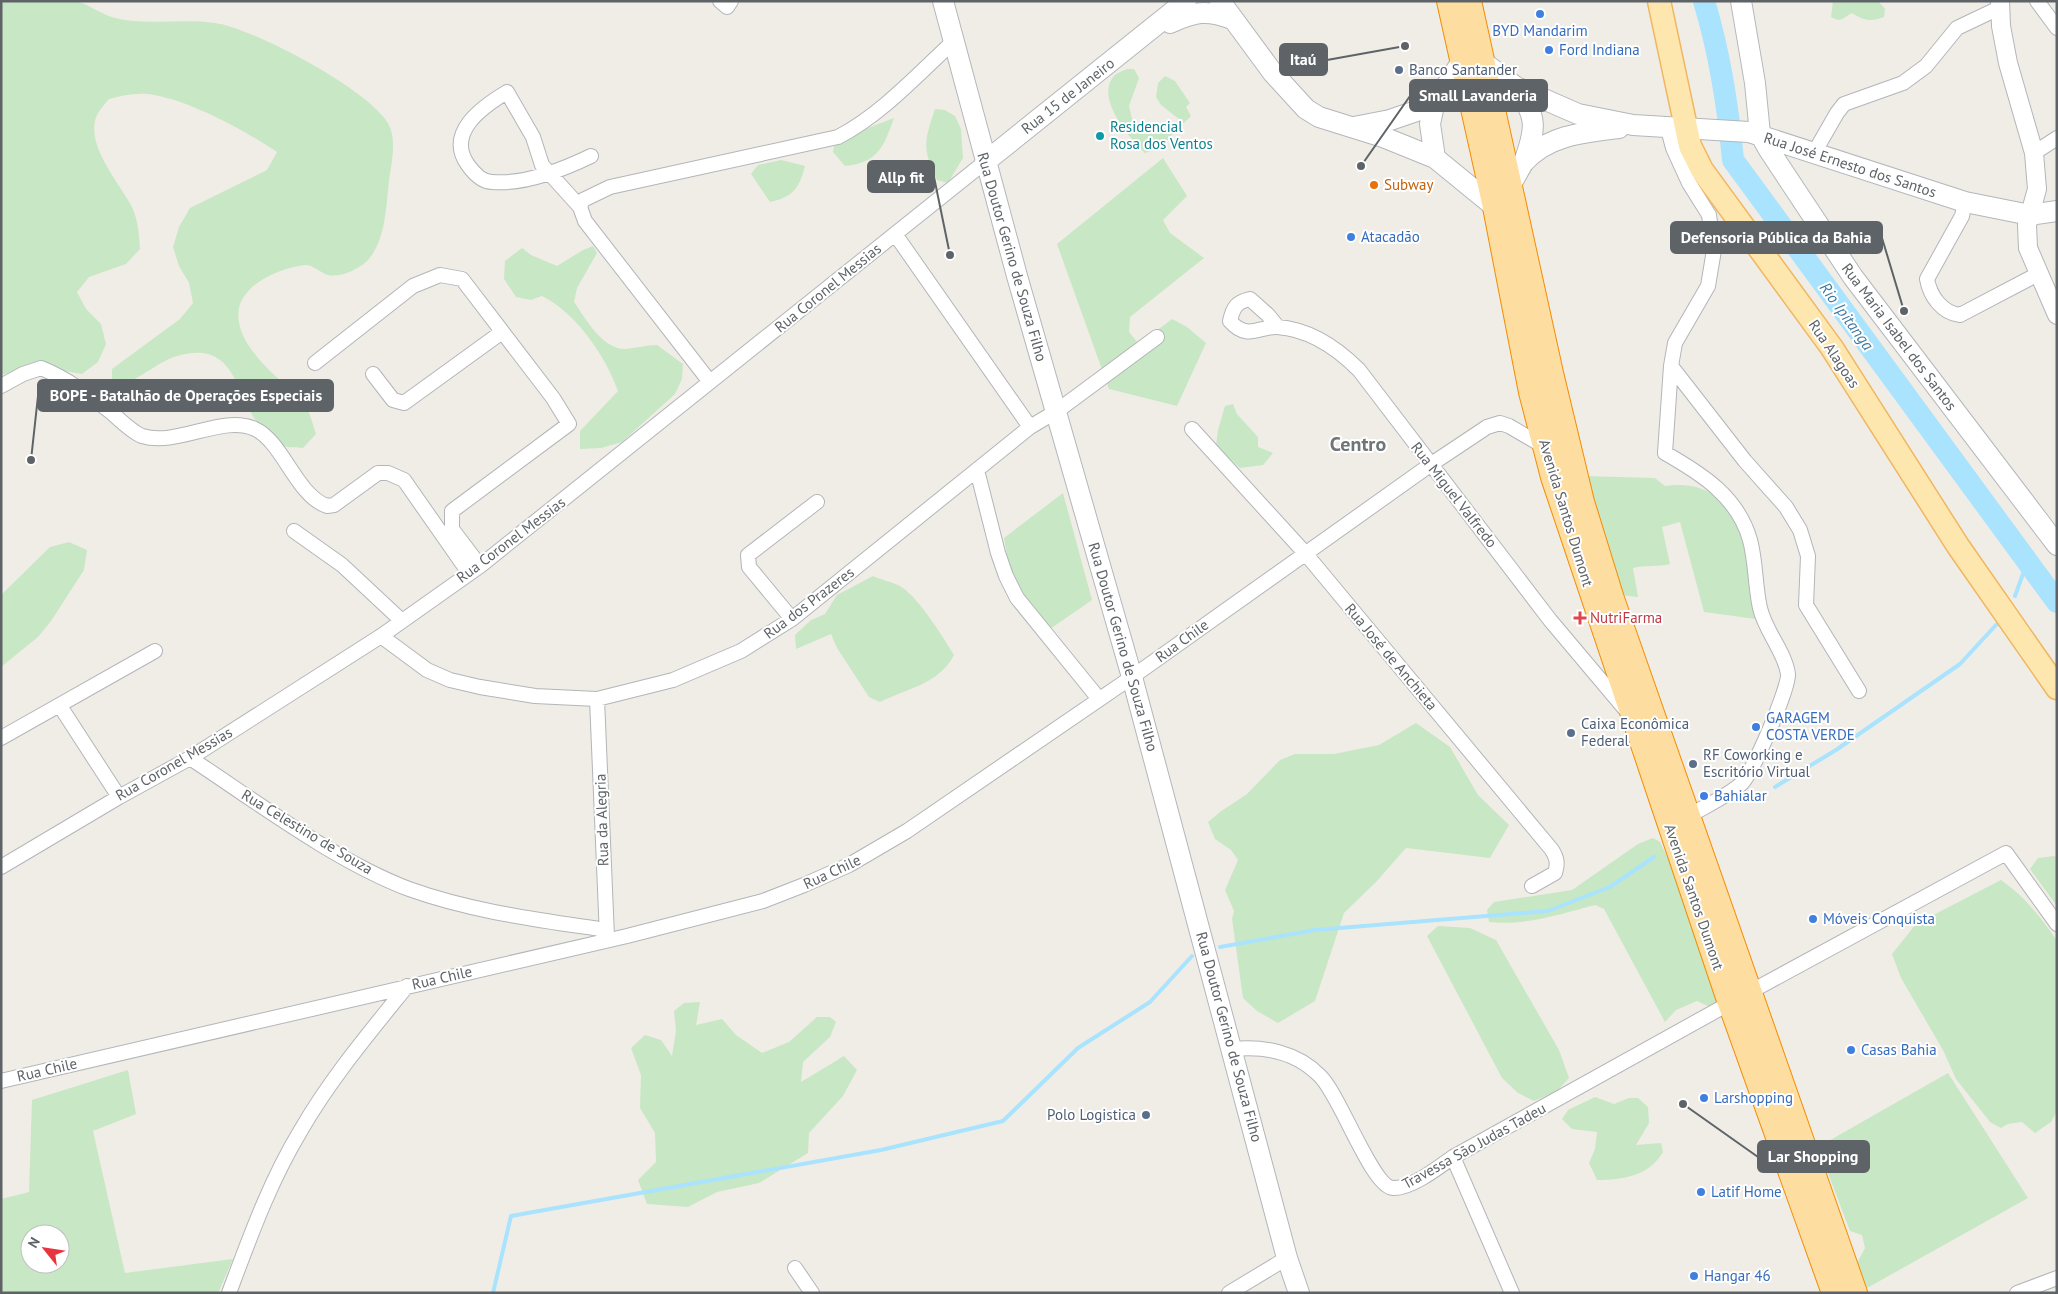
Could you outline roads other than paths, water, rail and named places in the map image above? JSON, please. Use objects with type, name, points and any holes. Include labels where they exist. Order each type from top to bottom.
[{"type":"highway","name":"Avenida Santos Dumont","points":[[1449,1],[1472,62],[1510,186],[1548,364],[1582,502],[1612,599],[1689,816],[1739,998],[1834,1293]]},
{"type":"highway","name":"Avenida Santos Dumont","points":[[1469,1],[1472,62],[1495,207],[1531,392],[1553,477],[1634,719],[1739,998],[1854,1293]]},
{"type":"main road","name":"Rua Doutor Gerino de Souza Filho","points":[[943,1],[985,162],[1132,677],[1233,1049],[1287,1258],[1299,1293]]},
{"type":"main road","name":"Rua 15 de Janeiro","points":[[985,162],[1186,1]]},
{"type":"main road","points":[[1220,1],[1273,73],[1306,110],[1319,117],[1353,127],[1435,158],[1495,207]]},
{"type":"main road","name":"Rua Alagoas","points":[[1659,1],[1690,146],[1702,170],[1832,348],[1958,546],[2057,688]]},
{"type":"main road","name":"Rua Maria Isabel dos Santos","points":[[1741,1],[1755,83],[1754,133],[1852,277],[2054,535]]},
{"type":"main road","name":"Rua 15 de Janeiro","points":[[1152,30],[1188,15],[1205,12],[1218,13],[1232,19]]},
{"type":"main road","points":[[1435,158],[1430,124],[1434,105],[1472,62]]},
{"type":"main road","name":"Rua José Ernesto dos Santos","points":[[1472,62],[1516,87],[1578,114],[1634,125],[1754,133],[1965,202],[2030,215],[2057,211]]},
{"type":"main road","points":[[1516,87],[1532,115],[1534,135],[1524,162]]},
{"type":"main road","points":[[1353,127],[1390,120],[1434,105]]},
{"type":"main road","name":"Rua José Ernesto dos Santos","points":[[1510,186],[1524,162],[1556,140],[1576,134],[1634,125]]},
{"type":"street","points":[[2037,1],[2057,28]]},
{"type":"street","points":[[1814,153],[1844,104],[1903,83],[1926,66],[1956,28],[1999,5],[2008,63],[2034,153],[2036,189],[2026,236],[2031,258],[2057,315]]},
{"type":"street","points":[[580,207],[583,200],[610,187],[810,145],[838,137],[854,129],[873,114],[954,40]]},
{"type":"street","points":[[591,156],[549,173],[511,181],[490,183],[473,173],[462,157],[460,138],[471,120],[484,106],[507,92],[533,137],[542,165],[549,173],[580,207],[585,221],[710,382]]},
{"type":"street","points":[[1686,129],[1673,148],[1689,183],[1709,215],[1714,250],[1708,286],[1675,343],[1671,366],[1665,453],[1714,484],[1734,507],[1743,523],[1750,541],[1764,623],[1788,675],[1784,692],[1752,770],[1741,784],[1689,816]]},
{"type":"street","points":[[2034,153],[2057,138]]},
{"type":"street","name":"Rua Coronel Messias","points":[[1,867],[190,758],[381,636],[475,570],[985,162]]},
{"type":"street","points":[[1965,202],[1962,216],[1927,278],[1928,288],[1942,307],[1950,314],[1960,315],[2038,274]]},
{"type":"street","points":[[896,234],[1030,428]]},
{"type":"street","points":[[315,363],[413,286],[440,275],[462,280],[554,398],[570,424],[452,511],[426,512]]},
{"type":"street","name":"Rua Miguel Valfredo","points":[[1276,326],[1261,331],[1241,330],[1230,322],[1232,311],[1236,304],[1250,299],[1268,315],[1276,326],[1322,341],[1343,355],[1358,370],[1550,620],[1634,719]]},
{"type":"street","points":[[373,374],[393,400],[404,403],[502,332]]},
{"type":"street","name":"Rua dos Prazeres","points":[[381,636],[427,670],[450,680],[535,696],[597,699],[646,688],[700,670],[742,651],[792,619],[1030,428],[1057,411],[1157,338]]},
{"type":"street","points":[[1671,366],[1745,461],[1786,507],[1800,530],[1808,556],[1806,605],[1859,691]]},
{"type":"street","points":[[1,386],[23,374],[41,368],[77,386],[141,435],[162,439],[241,425],[256,429],[266,438],[312,498],[319,504],[327,506],[334,505],[378,473],[388,473],[404,480],[426,512],[475,570]]},
{"type":"street","name":"Rua Chile","points":[[1,1081],[407,986],[607,935],[763,901],[849,866],[907,831],[1132,677],[1305,553],[1487,427],[1500,423],[1545,447]]},
{"type":"street","name":"Rua José de Anchieta","points":[[1192,429],[1305,553],[1552,850],[1556,857],[1555,873],[1532,886]]},
{"type":"street","points":[[977,470],[998,553],[1006,576],[1017,598],[1099,699]]},
{"type":"street","points":[[792,619],[749,567],[748,555],[817,502]]},
{"type":"street","points":[[452,511],[452,529],[475,570]]},
{"type":"street","points":[[294,532],[342,565],[402,621]]},
{"type":"street","points":[[1,738],[155,651]]},
{"type":"street","name":"Rua da Alegria","points":[[597,699],[607,935]]},
{"type":"street","points":[[60,706],[120,797]]},
{"type":"street","name":"Rua Celestino de Souza","points":[[190,758],[330,848],[372,872],[408,888],[484,911],[607,935]]},
{"type":"street","name":"Travessa São Judas Tadeu","points":[[1233,1049],[1254,1047],[1270,1050],[1304,1063],[1320,1075],[1333,1091],[1370,1166],[1380,1181],[1391,1189],[1399,1188],[1417,1180],[1453,1157],[1739,998],[2006,853],[2057,924]]},
{"type":"street","points":[[228,1293],[267,1194],[301,1129],[350,1058],[407,986]]},
{"type":"street","points":[[1453,1157],[1512,1293]]},
{"type":"street","points":[[1230,1293],[1287,1258]]},
{"type":"street","points":[[795,1268],[812,1293]]},
{"type":"street","points":[[2017,1293],[2057,1278]]},
{"type":"waterway","name":"Rio Ipitanga","points":[[1704,1],[1723,80],[1733,160],[2057,602]]},
{"type":"waterway","points":[[2015,596],[2028,560]]},
{"type":"waterway","points":[[1775,787],[1836,750],[1960,664],[1996,625]]},
{"type":"waterway","points":[[1220,947],[1315,930],[1548,911],[1610,887],[1654,857]]},
{"type":"waterway","points":[[493,1293],[511,1216],[881,1150],[1003,1121],[1078,1048],[1150,1002],[1192,956]]},
{"type":"place","name":"BYD Mandarim","points":[[1540,14]]},
{"type":"place","name":"Itaú","points":[[1405,46]]},
{"type":"place","name":"Ford Indiana","points":[[1549,50]]},
{"type":"place","name":"Banco Santander","points":[[1399,70]]},
{"type":"place","name":"Residencial Rosa dos Ventos","points":[[1100,136]]},
{"type":"place","name":"Small Lavanderia","points":[[1361,166]]},
{"type":"place","name":"Subway","points":[[1374,185]]},
{"type":"place","name":"Atacadão","points":[[1351,237]]},
{"type":"place","name":"Allp fit","points":[[950,255]]},
{"type":"place","name":"Defensoria Pública da Bahia","points":[[1904,311]]},
{"type":"place","name":"BOPE - Batalhão de Operações Especiais","points":[[31,460]]},
{"type":"place","name":"NutriFarma","points":[[1580,618]]},
{"type":"place","name":"GARAGEM COSTA VERDE","points":[[1756,727]]},
{"type":"place","name":"Caixa Econômica Federal","points":[[1571,733]]},
{"type":"place","name":"RF Coworking e Escritório Virtual","points":[[1693,764]]},
{"type":"place","name":"Bahialar","points":[[1704,796]]},
{"type":"place","name":"Móveis Conquista","points":[[1813,919]]},
{"type":"place","name":"Casas Bahia","points":[[1851,1050]]},
{"type":"place","name":"Larshopping","points":[[1704,1098]]},
{"type":"place","name":"Lar Shopping","points":[[1683,1104]]},
{"type":"place","name":"Polo Logistica","points":[[1146,1115]]},
{"type":"place","name":"Latif Home","points":[[1701,1192]]},
{"type":"place","name":"Hangar 46","points":[[1694,1276]]},
{"type":"district","name":"Centro","points":[[1358,444]]}]
